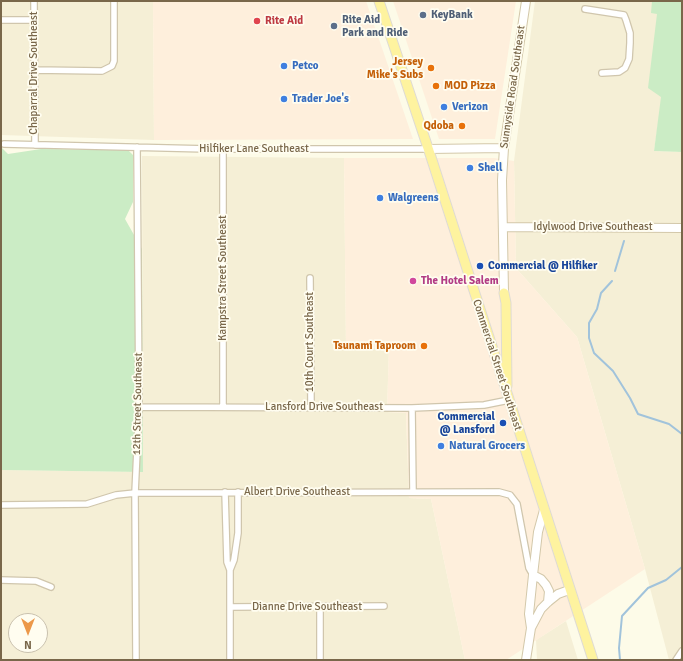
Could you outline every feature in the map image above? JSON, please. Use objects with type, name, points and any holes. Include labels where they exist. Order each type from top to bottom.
[{"type":"main road","name":"Commercial Street Southeast","points":[[379,1],[592,660]]},
{"type":"main road","name":"Sunnyside Road Southeast","points":[[504,293],[502,180],[504,148],[526,1]]},
{"type":"main road","name":"Hilfiker Lane Southeast","points":[[428,149],[504,148]]},
{"type":"main road","name":"Idylwood Drive Southeast","points":[[503,227],[682,228]]},
{"type":"main road","points":[[504,293],[506,303],[508,398]]},
{"type":"main road","points":[[526,660],[531,628],[529,614],[538,532],[544,510]]},
{"type":"main road","points":[[533,575],[540,578],[546,585],[549,591],[548,602]]},
{"type":"main road","points":[[531,628],[541,609],[558,594],[569,590]]},
{"type":"street","name":"Chaparral Drive Southeast","points":[[34,1],[34,145]]},
{"type":"street","points":[[34,70],[102,71],[112,66],[114,61],[114,1]]},
{"type":"street","points":[[585,9],[624,15],[630,33],[628,59],[624,68],[619,72],[602,73]]},
{"type":"street","points":[[1,20],[34,20]]},
{"type":"street","name":"Hilfiker Lane Southeast","points":[[4,144],[223,149],[428,149]]},
{"type":"street","name":"12th Street Southeast","points":[[136,660],[135,493],[139,408],[137,147]]},
{"type":"street","name":"Kampstra Street Southeast","points":[[223,149],[223,407]]},
{"type":"street","name":"10th Court Southeast","points":[[310,278],[310,407]]},
{"type":"street","name":"Lansford Drive Southeast","points":[[139,408],[412,408],[484,405],[508,398]]},
{"type":"street","points":[[412,408],[413,492]]},
{"type":"street","name":"Albert Drive Southeast","points":[[1,505],[87,504],[116,495],[135,493],[490,491],[506,493],[513,497],[517,504],[528,568],[533,575]]},
{"type":"street","points":[[225,492],[227,562],[230,570],[230,660]]},
{"type":"street","points":[[230,570],[234,560],[238,533],[238,492]]},
{"type":"street","points":[[1,580],[36,581],[51,587]]},
{"type":"street","name":"Dianne Drive Southeast","points":[[230,607],[384,606]]},
{"type":"street","points":[[320,607],[320,660]]},
{"type":"street","points":[[676,660],[682,651]]},
{"type":"shaded area","points":[[1,1],[153,1],[154,140],[1,135]]},
{"type":"shaded area","points":[[153,1],[366,1],[413,139],[154,140]]},
{"type":"shaded area","points":[[393,1],[516,1],[495,139],[439,139]]},
{"type":"shaded area","points":[[535,1],[652,1],[657,14],[662,97],[654,151],[682,152],[682,660],[669,660],[645,569],[577,337],[516,268],[514,161]]},
{"type":"shaded area","points":[[142,156],[344,158],[346,347],[389,348],[387,412],[406,413],[409,498],[431,499],[465,660],[1,660],[1,470],[143,472]]},
{"type":"shaded area","points":[[344,158],[494,158],[514,161],[516,268],[577,337],[645,569],[506,660],[465,660],[431,499],[409,498],[406,413],[387,412],[389,348],[346,347]]},
{"type":"shaded area","points":[[566,621],[578,660],[537,660],[536,640]]},
{"type":"green space","points":[[652,1],[682,1],[682,152],[654,151],[661,97],[648,88],[657,14],[651,13]]},
{"type":"green space","points":[[1,147],[8,154],[41,149],[128,150],[133,155],[133,202],[125,219],[142,249],[143,472],[1,470]]},
{"type":"waterway","points":[[615,271],[624,241]]},
{"type":"waterway","points":[[612,281],[601,293],[597,309],[589,323],[589,338],[594,353],[613,371],[638,414],[669,424],[682,434]]},
{"type":"waterway","points":[[620,660],[619,648],[622,616],[648,588],[666,580],[682,567]]},
{"type":"place","name":"KeyBank","points":[[423,15]]},
{"type":"place","name":"Rite Aid","points":[[257,21]]},
{"type":"place","name":"Rite Aid Park and Ride","points":[[334,26]]},
{"type":"place","name":"Petco","points":[[284,66]]},
{"type":"place","name":"Jersey Mike's Subs","points":[[431,68]]},
{"type":"place","name":"MOD Pizza","points":[[436,86]]},
{"type":"place","name":"Trader Joe's","points":[[284,99]]},
{"type":"place","name":"Verizon","points":[[444,107]]},
{"type":"place","name":"Qdoba","points":[[462,126]]},
{"type":"place","name":"Shell","points":[[470,168]]},
{"type":"place","name":"Walgreens","points":[[380,198]]},
{"type":"place","name":"Commercial @ Hilfiker","points":[[480,266]]},
{"type":"place","name":"The Hotel Salem","points":[[413,281]]},
{"type":"place","name":"Tsunami Taproom","points":[[424,346]]},
{"type":"place","name":"Commercial @ Lansford","points":[[503,423]]},
{"type":"place","name":"Natural Grocers","points":[[441,446]]}]
